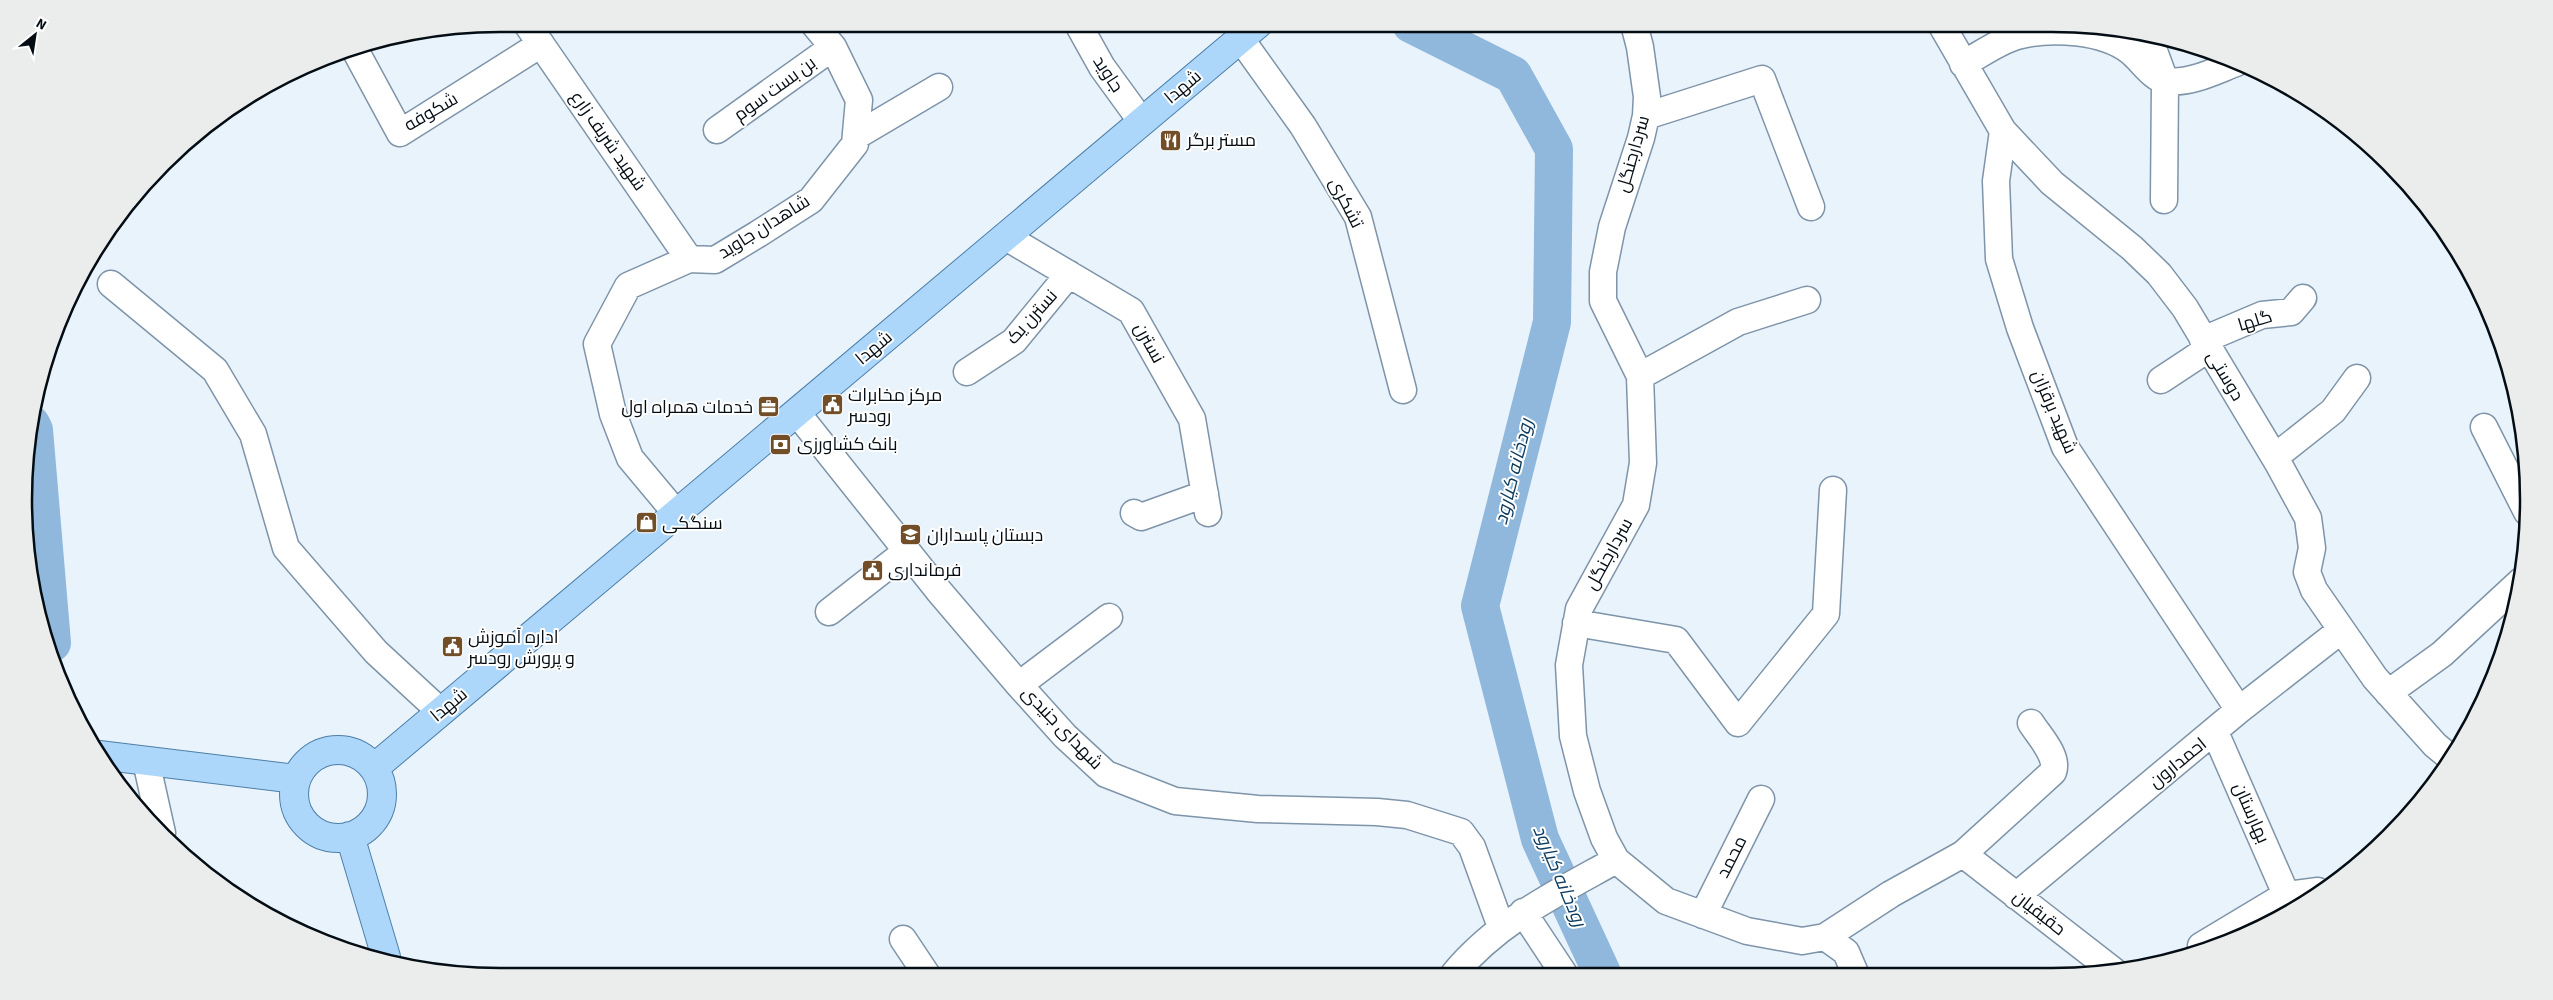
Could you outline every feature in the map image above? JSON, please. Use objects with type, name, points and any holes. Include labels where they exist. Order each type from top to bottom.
[{"type":"main road","name":"شهدا","points":[[374,768],[676,513],[797,414],[1248,32]]},
{"type":"main road","points":[[339,749],[365,758],[374,768],[380,781],[382,795],[380,808],[373,821],[363,830],[350,836],[337,838],[323,836],[311,829],[301,819],[295,806],[293,792],[302,766],[312,757],[325,751],[339,749]]},
{"type":"main road","points":[[109,756],[296,779]]},
{"type":"main road","points":[[350,836],[385,953]]},
{"type":"street","name":"شاهدان جاوید","points":[[676,513],[630,458],[613,414],[597,344],[628,286],[689,258],[715,260],[811,200],[855,144],[859,100],[833,48],[820,32]]},
{"type":"street","name":"جاوید","points":[[1082,32],[1102,67],[1142,122]]},
{"type":"street","name":"تشکری","points":[[1250,32],[1358,217],[1403,390]]},
{"type":"street","name":"سردارجنگل","points":[[1640,32],[1647,97],[1646,116],[1641,138],[1612,227],[1603,272],[1603,301],[1640,376],[1642,463],[1636,505],[1578,608],[1570,665],[1573,736],[1587,791],[1604,838],[1616,860],[1666,901],[1747,931],[1802,941],[1825,938]]},
{"type":"street","name":"دوستی","points":[[1945,32],[2004,131],[2052,183],[2132,248],[2159,274],[2185,308],[2275,457],[2308,518],[2312,548],[2307,572],[2314,590],[2340,631],[2388,693],[2435,745],[2446,754]]},
{"type":"street","points":[[1963,64],[2016,37],[2043,32]]},
{"type":"street","points":[[2065,33],[2096,36],[2131,52],[2148,69],[2165,81],[2192,79],[2227,66]]},
{"type":"street","name":"شکوفه","points":[[358,55],[400,133],[534,34]]},
{"type":"street","name":"شهید شریف زارع","points":[[534,34],[689,258]]},
{"type":"street","points":[[2151,43],[2165,81],[2164,200]]},
{"type":"street","name":"بن بست سوم","points":[[717,130],[833,48]]},
{"type":"street","points":[[1646,116],[1762,80],[1811,207]]},
{"type":"street","points":[[856,136],[939,87]]},
{"type":"street","name":"شهید برقزان","points":[[2004,131],[1996,181],[1998,259],[2020,328],[2065,447],[2239,710]]},
{"type":"street","name":"نسترن","points":[[1006,237],[1131,311],[1192,419],[1207,503],[1142,517],[1134,513]]},
{"type":"street","name":"نسترن یک","points":[[967,372],[1014,341],[1069,274]]},
{"type":"street","points":[[111,284],[215,370],[253,434],[286,548],[376,652],[441,712]]},
{"type":"street","name":"گلها","points":[[2161,380],[2206,344],[2262,315],[2291,312],[2303,298]]},
{"type":"street","points":[[1640,376],[1738,322],[1807,300]]},
{"type":"street","points":[[2275,457],[2333,411],[2357,378]]},
{"type":"street","name":"شهدای جنیدی","points":[[797,414],[907,551],[1019,685],[1065,736],[1106,774],[1175,802],[1258,809],[1377,812],[1407,815],[1461,832],[1472,847],[1501,927]]},
{"type":"street","points":[[2484,427],[2520,498]]},
{"type":"street","points":[[1576,623],[1676,640],[1738,724],[1826,614],[1832,490]]},
{"type":"street","points":[[829,612],[907,551]]},
{"type":"street","points":[[2388,693],[2442,654],[2512,589]]},
{"type":"street","points":[[1019,685],[1109,617]]},
{"type":"street","name":"احمدارون","points":[[2016,896],[2215,732],[2239,710],[2340,631]]},
{"type":"street","points":[[1853,968],[1846,952],[1825,938],[1891,894],[1963,854],[2053,772],[2054,758],[2031,723]]},
{"type":"street","name":"بهارستان","points":[[2215,732],[2292,902]]},
{"type":"street","points":[[146,760],[159,820]]},
{"type":"street","name":"محمد","points":[[1703,915],[1761,799]]},
{"type":"street","name":"حقیقیان","points":[[1963,854],[2105,965]]},
{"type":"street","points":[[1459,968],[1501,927],[1616,860]]},
{"type":"street","points":[[2223,936],[2291,902]]},
{"type":"street","points":[[1531,908],[1561,968]]},
{"type":"street","points":[[904,939],[923,968]]},
{"type":"waterway","name":"رودخانه کیارود","points":[[1427,32],[1513,75],[1554,149],[1552,322],[1480,606],[1540,839],[1600,968]]},
{"type":"waterway","name":"رودخانه کیارود","points":[[35,447],[51,630]]},
{"type":"place","name":"مستر برگر","points":[[1171,140]]},
{"type":"place","name":"مرکز مخابرات رودسر","points":[[832,405]]},
{"type":"place","name":"خدمات همراه اول","points":[[769,407]]},
{"type":"place","name":"بانک کشاورزى","points":[[781,444]]},
{"type":"place","name":"سنگکى","points":[[646,523]]},
{"type":"place","name":"دبستان پاسداران","points":[[911,535]]},
{"type":"place","name":"فرماندارى","points":[[872,570]]},
{"type":"place","name":"اداره آموزش و پرورش رودسر","points":[[452,647]]}]
